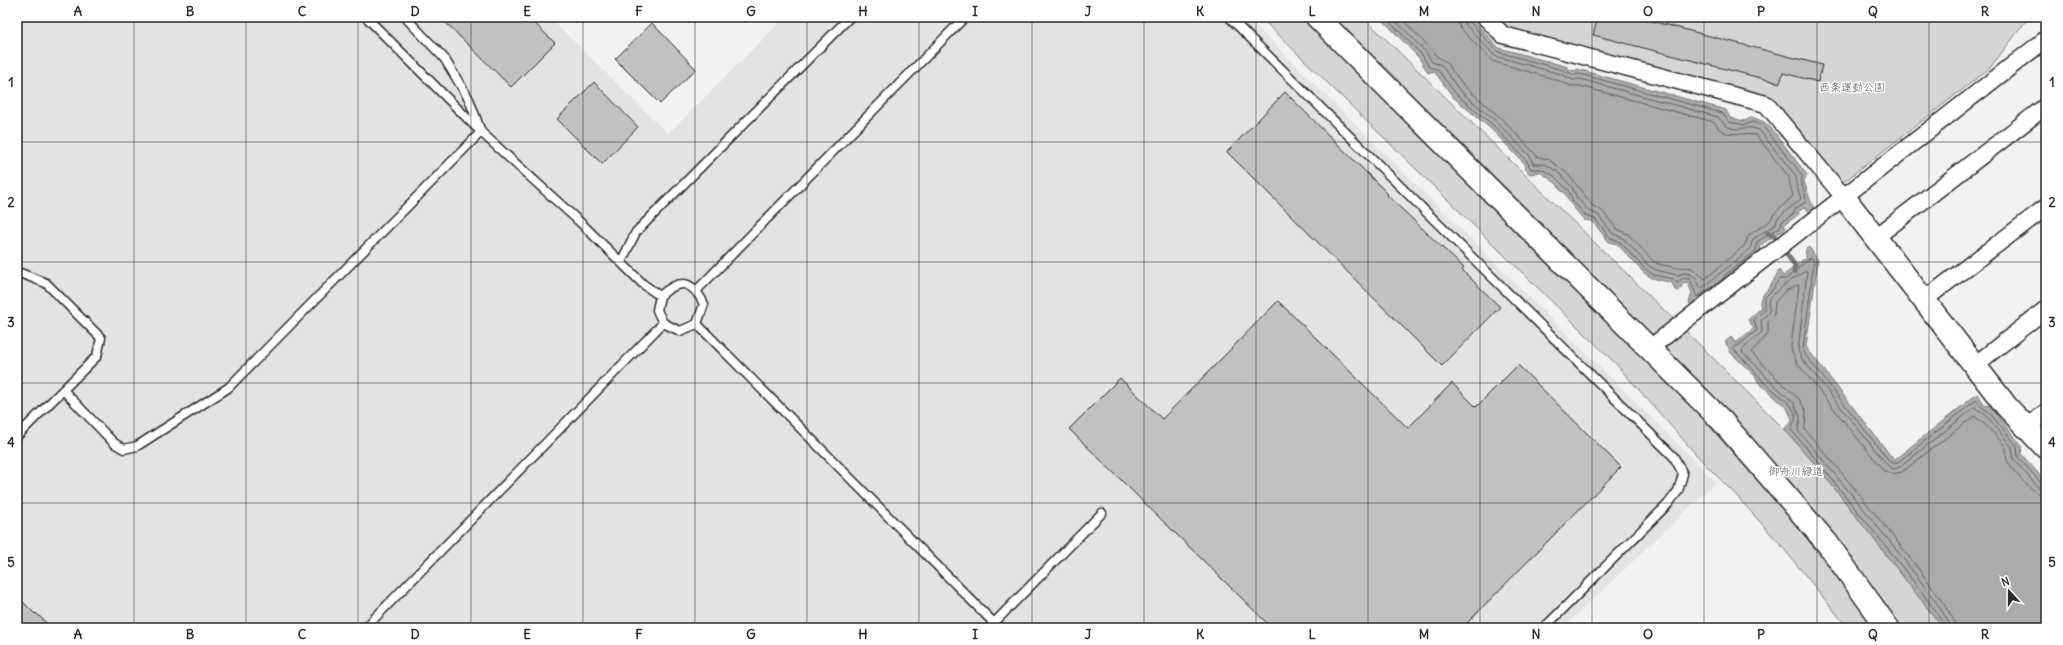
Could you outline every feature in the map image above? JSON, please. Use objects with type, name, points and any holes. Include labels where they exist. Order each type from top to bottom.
[{"type":"street","points":[[1317,17],[1722,421],[1827,543],[1888,628]]},
{"type":"street","points":[[1485,17],[1503,35],[1766,104],[1876,237],[2007,407],[2046,448]]},
{"type":"street","points":[[1650,348],[2046,39]]},
{"type":"street","points":[[1876,237],[2046,106]]},
{"type":"street","points":[[1924,300],[2046,207]]},
{"type":"street","points":[[1975,364],[2046,309]]},
{"type":"street","points":[[2026,427],[2046,412]]},
{"type":"lane","points":[[366,17],[481,132],[643,284],[660,296]]},
{"type":"lane","points":[[405,17],[444,58],[469,99],[481,132]]},
{"type":"lane","points":[[621,262],[636,232],[850,17]]},
{"type":"lane","points":[[697,290],[965,17]]},
{"type":"lane","points":[[1229,17],[1674,457],[1683,474],[1678,491],[1668,504],[1544,628]]},
{"type":"lane","points":[[63,390],[114,443],[124,449],[137,446],[228,388],[481,132]]},
{"type":"lane","points":[[17,275],[20,273],[46,283],[101,338],[98,356],[17,436]]},
{"type":"lane","points":[[687,284],[697,290],[704,304],[698,324],[680,331],[663,323],[657,310],[660,296],[671,286],[687,284]]},
{"type":"lane","points":[[365,628],[663,323]]},
{"type":"lane","points":[[698,324],[992,626],[1102,513]]},
{"type":"shaded area","points":[[17,17],[549,17],[668,134],[785,17],[1247,17],[1716,482],[1563,628],[17,628]]},
{"type":"green space","points":[[1260,17],[1302,17],[1689,403],[1798,527],[1876,628],[1848,628],[1780,544],[1735,494],[1702,461],[1616,364]]},
{"type":"green space","name":"御舟川緑道","points":[[1328,17],[1363,17],[1705,350],[1786,431],[1821,471],[1943,628],[1899,628],[1847,558]]},
{"type":"green space","name":"西条運動公園","points":[[1492,17],[2029,17],[1990,68],[1841,184],[1769,98],[1506,30]]},
{"type":"water","points":[[1380,17],[1470,17],[1499,48],[1568,67],[1567,69],[1576,71],[1577,69],[1726,110],[1730,118],[1745,121],[1752,117],[1764,122],[1771,128],[1807,175],[1804,182],[1815,209],[1810,213],[1805,207],[1798,212],[1799,214],[1784,225],[1786,228],[1759,246],[1762,251],[1693,307],[1689,303],[1692,293],[1688,283],[1684,282],[1679,291],[1675,290],[1672,283],[1652,278],[1644,273],[1617,244],[1609,242],[1592,221],[1584,220],[1570,203],[1565,193],[1560,190],[1557,184],[1540,172],[1530,174],[1526,170],[1523,162],[1491,129],[1453,97],[1434,71],[1428,73],[1419,58]]},
{"type":"water","points":[[1809,247],[1818,260],[1806,347],[1894,460],[1977,394],[1986,406],[1989,405],[2022,446],[2021,454],[2046,482],[2046,628],[1943,628],[1821,471],[1786,431],[1785,428],[1791,423],[1792,419],[1787,408],[1759,383],[1755,376],[1730,352],[1725,342],[1731,337],[1736,343],[1754,328],[1748,320],[1761,308],[1761,298],[1779,270],[1783,276],[1805,258],[1806,249]]},
{"type":"building","points":[[440,17],[528,17],[555,43],[511,87]]},
{"type":"building","points":[[1598,17],[1636,17],[1822,65],[1818,82],[1783,73],[1780,83],[1593,35]]},
{"type":"building","points":[[652,23],[696,69],[660,104],[615,59]]},
{"type":"building","points":[[594,82],[638,127],[602,164],[557,119]]},
{"type":"building","points":[[1285,92],[1388,194],[1387,195],[1464,268],[1462,270],[1500,307],[1442,366],[1227,152]]},
{"type":"building","points":[[1278,301],[1408,428],[1452,383],[1476,407],[1518,365],[1621,467],[1462,628],[1272,628],[1069,429],[1120,378],[1162,419]]},
{"type":"building","points":[[17,596],[35,614],[36,613],[52,628],[17,628]]},
{"type":"waterway","points":[[1768,233],[1774,236],[1795,266],[1794,272]]}]
